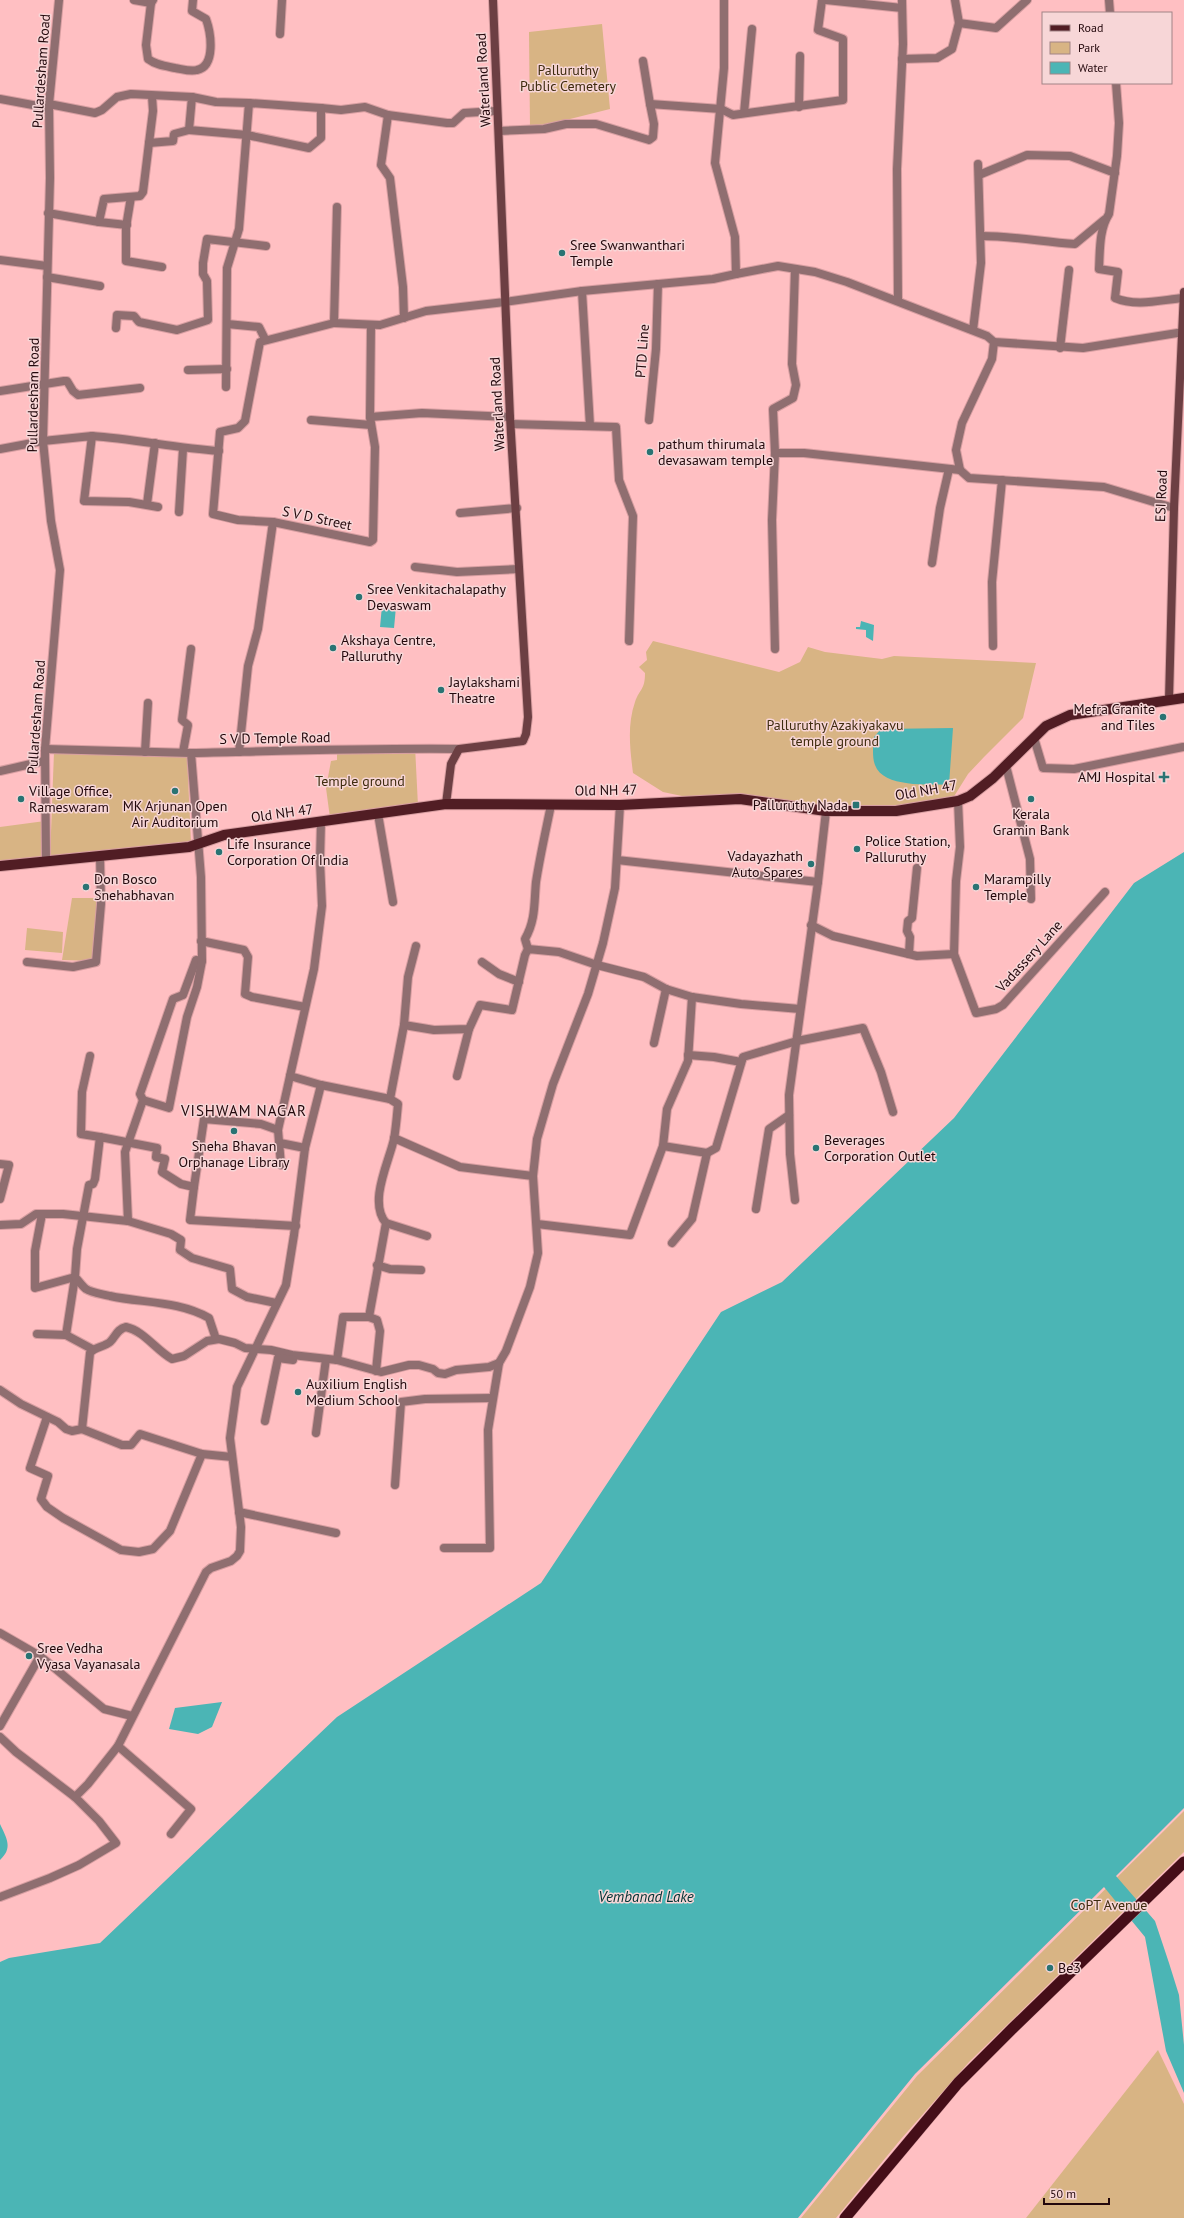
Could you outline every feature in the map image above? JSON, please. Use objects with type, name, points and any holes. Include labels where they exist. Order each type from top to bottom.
[{"type":"highway","points":[[845,2218],[958,2084],[1012,2028],[1184,1862]]},
{"type":"main road","name":"Waterland Road","points":[[458,749],[523,741],[526,734],[528,717],[505,302],[499,131],[496,111],[493,0]]},
{"type":"main road","name":"ESI Road","points":[[1169,700],[1174,508],[1184,295]]},
{"type":"main road","name":"Old NH 47","points":[[0,866],[189,847],[224,836],[446,804],[620,805],[740,799],[826,810],[896,811],[958,800],[970,796],[1006,766],[1046,726],[1070,715],[1184,698]]},
{"type":"main road","points":[[446,804],[451,764],[458,749]]},
{"type":"street","name":"Pullardesham Road","points":[[46,861],[44,761],[60,570],[51,521],[43,441],[46,383],[49,106],[59,0]]},
{"type":"street","points":[[134,0],[152,2],[146,45],[148,59],[159,65],[191,71],[199,70],[205,64],[211,46],[207,22],[204,17],[192,10],[193,0]]},
{"type":"street","points":[[280,34],[282,0]]},
{"type":"street","points":[[724,0],[724,68],[715,163],[735,238],[736,274]]},
{"type":"street","points":[[650,104],[721,109],[733,115],[843,100],[843,39],[818,30],[822,0]]},
{"type":"street","points":[[826,0],[902,4],[902,59],[897,169],[898,301]]},
{"type":"street","points":[[902,59],[937,58],[952,49],[959,23],[955,0]]},
{"type":"street","points":[[959,23],[996,28],[1027,0]]},
{"type":"street","points":[[1109,0],[1110,12]]},
{"type":"street","points":[[744,113],[752,30]]},
{"type":"street","points":[[799,106],[800,56]]},
{"type":"street","points":[[499,131],[544,129],[566,124],[596,124],[649,140],[653,137],[654,124],[643,61]]},
{"type":"street","points":[[981,236],[1012,236],[1040,242],[1076,244],[1104,220],[1109,214],[1120,123],[1116,84]]},
{"type":"street","points":[[0,99],[95,113],[102,110],[117,97],[131,94],[192,97],[216,102],[341,110],[365,107],[388,115],[447,123],[453,123],[464,113],[496,111]]},
{"type":"street","points":[[100,222],[104,199],[140,196],[143,192],[153,111],[152,96]]},
{"type":"street","points":[[189,130],[192,97]]},
{"type":"street","points":[[226,387],[228,324],[227,268],[239,229],[249,103]]},
{"type":"street","points":[[149,143],[173,140],[174,134],[189,130],[247,135],[309,148],[321,138],[321,108]]},
{"type":"street","points":[[388,115],[381,165],[390,178],[403,287],[404,318]]},
{"type":"street","points":[[979,175],[1027,155],[1070,156],[1115,173]]},
{"type":"street","points":[[973,330],[982,263],[978,164]]},
{"type":"street","points":[[131,197],[127,225],[126,260],[162,267]]},
{"type":"street","points":[[334,323],[337,206]]},
{"type":"street","points":[[48,213],[127,225]]},
{"type":"street","points":[[1104,220],[1099,269],[1118,272],[1115,298],[1140,302],[1184,295]]},
{"type":"street","points":[[116,328],[117,315],[120,314],[134,316],[139,322],[177,330],[208,320],[206,282],[203,274],[203,263],[207,238],[266,246]]},
{"type":"street","points":[[0,260],[47,266]]},
{"type":"street","points":[[273,522],[238,520],[213,514],[220,432],[238,428],[245,421],[257,347],[260,342],[265,339],[334,323],[380,325],[426,311],[582,291],[713,279],[778,266],[815,272],[898,301],[973,330],[987,336],[994,342],[1060,348],[1106,345],[1183,332]]},
{"type":"street","points":[[775,649],[772,520],[775,453],[773,409],[794,398],[796,385],[792,364],[795,269]]},
{"type":"street","points":[[1060,348],[1069,270]]},
{"type":"street","points":[[47,277],[100,286]]},
{"type":"street","name":"PTD Line","points":[[649,420],[656,349],[658,284]]},
{"type":"street","points":[[582,291],[590,426]]},
{"type":"street","points":[[228,324],[259,327],[265,339]]},
{"type":"street","name":"S V D Street","points":[[239,752],[248,666],[258,629],[273,522],[370,542],[373,540],[374,447],[371,421],[371,325]]},
{"type":"street","points":[[960,470],[956,450],[962,423],[992,359],[994,342]]},
{"type":"street","points":[[188,370],[226,369]]},
{"type":"street","points":[[0,391],[46,383],[68,381],[73,391],[78,395],[140,388]]},
{"type":"street","points":[[311,420],[371,421],[422,413],[511,421],[616,427],[619,480],[633,516],[630,642]]},
{"type":"street","points":[[0,449],[43,441],[92,436],[156,443],[183,449],[219,451]]},
{"type":"street","points":[[92,436],[84,501],[147,504],[158,507]]},
{"type":"street","points":[[147,504],[156,443]]},
{"type":"street","points":[[179,512],[183,449]]},
{"type":"street","points":[[775,453],[804,454],[960,470],[969,478],[1104,487],[1174,508]]},
{"type":"street","points":[[932,563],[949,469]]},
{"type":"street","points":[[993,646],[992,582],[1002,480]]},
{"type":"street","points":[[460,513],[517,508]]},
{"type":"street","points":[[415,567],[457,572],[519,569]]},
{"type":"street","points":[[143,1100],[169,1108],[187,1017],[197,987],[202,961],[201,878],[187,752],[188,725],[182,720],[191,650]]},
{"type":"street","points":[[145,752],[148,703]]},
{"type":"street","points":[[1034,738],[1043,768],[1074,770],[1183,747]]},
{"type":"street","name":"S V D Temple Road","points":[[45,749],[145,752],[274,753],[359,748],[458,749]]},
{"type":"street","points":[[0,771],[44,761]]},
{"type":"street","points":[[1006,766],[1030,859],[1031,899]]},
{"type":"street","points":[[811,925],[833,936],[918,956],[954,954],[956,880],[960,847],[958,800]]},
{"type":"street","points":[[458,1076],[469,1028],[480,1005],[512,1010],[525,955],[528,949],[525,939],[531,929],[534,916],[536,882],[551,805]]},
{"type":"street","points":[[444,1548],[490,1548],[488,1430],[492,1398],[499,1363],[506,1351],[530,1287],[538,1253],[533,1176],[537,1139],[553,1084],[588,994],[597,965],[615,888],[620,805]]},
{"type":"street","points":[[795,1200],[789,1095],[818,882],[826,810]]},
{"type":"street","points":[[378,814],[393,902]]},
{"type":"street","points":[[281,1165],[278,1130],[314,969],[322,906],[320,861],[321,822]]},
{"type":"street","points":[[27,962],[73,967],[96,962],[101,904],[100,856]]},
{"type":"street","points":[[617,860],[818,882]]},
{"type":"street","points":[[909,954],[910,937],[908,921],[912,918],[917,868]]},
{"type":"street","name":"Vadassery Lane","points":[[954,954],[976,1013],[996,1009],[1003,1005],[1105,892]]},
{"type":"street","points":[[201,941],[244,950],[248,957],[246,994],[252,997],[305,1007]]},
{"type":"street","points":[[390,1099],[404,1025],[408,977],[416,946]]},
{"type":"street","points":[[528,949],[559,952],[597,965],[644,977],[666,989],[692,997],[741,1004],[800,1009]]},
{"type":"street","points":[[128,1221],[125,1152],[143,1100],[140,1094],[173,999],[183,995],[196,960],[202,961]]},
{"type":"street","points":[[482,962],[499,974],[519,982]]},
{"type":"street","points":[[654,1043],[666,989]]},
{"type":"street","points":[[537,1224],[630,1235],[663,1146],[667,1109],[688,1061],[692,997]]},
{"type":"street","points":[[404,1025],[434,1030],[469,1028]]},
{"type":"street","points":[[663,1146],[707,1153],[716,1148],[743,1057],[797,1041],[863,1028],[881,1072],[893,1112]]},
{"type":"street","points":[[688,1055],[714,1057],[741,1062]]},
{"type":"street","points":[[90,1056],[82,1092],[81,1134],[128,1144],[157,1148],[156,1157],[165,1159],[162,1172],[181,1184],[194,1187]]},
{"type":"street","points":[[290,1076],[321,1085],[390,1099],[398,1104],[394,1138],[378,1200],[380,1214],[386,1223],[427,1236]]},
{"type":"street","points":[[75,1796],[88,1784],[118,1746],[206,1572],[237,1556],[241,1544],[239,1512],[230,1438],[237,1387],[256,1349],[276,1303],[286,1285],[296,1226],[305,1148],[321,1085]]},
{"type":"street","points":[[756,1208],[769,1129],[789,1115]]},
{"type":"street","points":[[278,1130],[260,1124],[204,1119],[190,1220],[296,1226]]},
{"type":"street","points":[[66,1335],[71,1312],[77,1249],[85,1216],[89,1184],[93,1184],[95,1179],[100,1137]]},
{"type":"street","points":[[394,1138],[460,1167],[533,1176]]},
{"type":"street","points":[[280,1143],[305,1148]]},
{"type":"street","points":[[672,1243],[692,1219],[707,1153]]},
{"type":"street","points":[[0,1164],[9,1165],[0,1199]]},
{"type":"street","points":[[0,1225],[21,1224],[36,1214],[85,1216],[128,1221],[172,1234],[181,1240],[180,1250],[192,1258],[230,1269],[232,1289],[247,1297],[276,1303]]},
{"type":"street","points":[[42,1214],[35,1251],[35,1288],[75,1277]]},
{"type":"street","points":[[369,1317],[377,1265],[386,1223]]},
{"type":"street","points":[[377,1265],[390,1269],[421,1270]]},
{"type":"street","points":[[75,1277],[87,1289],[105,1295],[133,1301],[176,1305],[197,1311],[210,1318],[216,1339]]},
{"type":"street","points":[[337,1360],[343,1317],[369,1317],[377,1320],[380,1331],[376,1371]]},
{"type":"street","points":[[37,1334],[66,1335],[92,1349],[110,1342],[120,1329],[126,1327],[140,1332],[158,1349],[172,1359],[184,1356],[201,1344],[216,1339],[235,1343],[245,1348],[326,1362]]},
{"type":"street","points":[[82,1429],[87,1375],[92,1349]]},
{"type":"street","points":[[265,1421],[278,1358],[326,1362],[337,1360],[376,1371],[419,1365],[433,1369],[438,1373],[445,1374],[456,1370],[489,1367],[499,1363]]},
{"type":"street","points":[[316,1433],[326,1362]]},
{"type":"street","points":[[0,1390],[21,1404],[72,1431],[82,1429],[122,1445],[131,1445],[140,1434],[202,1454],[232,1457]]},
{"type":"street","points":[[395,1485],[401,1402],[425,1399],[492,1398]]},
{"type":"street","points":[[47,1417],[30,1468],[48,1476],[41,1499],[47,1507],[63,1518],[121,1550],[139,1552],[153,1549],[170,1531],[202,1454]]},
{"type":"street","points":[[239,1512],[336,1533]]},
{"type":"street","points":[[0,1633],[40,1656],[104,1709],[132,1716]]},
{"type":"street","points":[[0,1726],[40,1656]]},
{"type":"street","points":[[0,1737],[16,1752],[75,1796],[100,1821],[116,1843],[79,1864],[50,1878],[0,1897]]},
{"type":"street","points":[[118,1746],[191,1809],[171,1834]]},
{"type":"green space","name":"Palluruthy Public Cemetery","points":[[602,24],[610,109],[530,129],[529,32]]},
{"type":"green space","name":"Palluruthy Azakiyakavu temple ground","points":[[653,641],[779,672],[800,662],[808,647],[825,652],[882,659],[894,656],[1036,663],[1023,718],[968,774],[953,798],[926,804],[827,813],[701,800],[663,792],[633,773],[630,746],[632,711],[644,683],[645,673],[639,667],[647,660],[646,652]]},
{"type":"green space","name":"Temple ground","points":[[415,746],[418,806],[330,818],[326,788],[331,761],[337,760],[337,752]]},
{"type":"green space","points":[[54,752],[187,755],[191,843],[50,859]]},
{"type":"green space","points":[[45,821],[45,860],[0,865],[0,827]]},
{"type":"green space","points":[[72,898],[100,898],[93,961],[62,960]]},
{"type":"green space","points":[[27,928],[63,932],[62,953],[25,950]]},
{"type":"green space","name":"CoPT Avenue","points":[[1184,1811],[1184,1852],[969,2062],[901,2139],[836,2218],[801,2218],[917,2076]]},
{"type":"green space","points":[[1158,2050],[1184,2104],[1184,2218],[1026,2218]]},
{"type":"water","points":[[382,606],[396,607],[394,628],[380,627]]},
{"type":"water","points":[[861,621],[874,625],[873,641],[866,637],[866,630],[856,629],[856,627],[860,627]]},
{"type":"water","points":[[953,728],[949,785],[919,784],[897,781],[887,778],[875,765],[873,755],[874,737],[881,729]]},
{"type":"water","name":"Vembanad Lake","points":[[1184,852],[1184,1808],[1116,1876],[1155,1921],[1169,1963],[1179,1995],[1184,2045],[1184,2093],[1166,2051],[1145,1937],[1104,1887],[915,2074],[798,2218],[0,2218],[0,1962],[9,1958],[100,1943],[337,1717],[541,1583],[721,1312],[782,1282],[954,1118],[1134,883]]},
{"type":"water","points":[[222,1702],[212,1727],[198,1734],[169,1729],[175,1708]]},
{"type":"water","points":[[0,1824],[7,1839],[8,1847],[4,1856],[0,1860]]},
{"type":"place","name":"Sree Swanwanthari Temple","points":[[562,253]]},
{"type":"place","name":"pathum thirumala devasawam temple","points":[[650,452]]},
{"type":"place","name":"Sree Venkitachalapathy Devaswam","points":[[359,597]]},
{"type":"place","name":"Akshaya Centre, Palluruthy","points":[[333,648]]},
{"type":"place","name":"Jaylakshami Theatre","points":[[441,690]]},
{"type":"place","name":"Mefra Granite and Tiles","points":[[1163,717]]},
{"type":"place","name":"AMJ Hospital","points":[[1164,777]]},
{"type":"place","name":"MK Arjunan Open Air Auditorium","points":[[175,791]]},
{"type":"place","name":"Village Office, Rameswaram","points":[[21,799]]},
{"type":"place","name":"Kerala Gramin Bank","points":[[1031,799]]},
{"type":"place","name":"Palluruthy Nada","points":[[856,805]]},
{"type":"place","name":"Police Station, Palluruthy","points":[[857,849]]},
{"type":"place","name":"Life Insurance Corporation Of India","points":[[219,852]]},
{"type":"place","name":"Vadayazhath Auto Spares","points":[[811,864]]},
{"type":"place","name":"Don Bosco Snehabhavan","points":[[86,887]]},
{"type":"place","name":"Marampilly Temple","points":[[976,887]]},
{"type":"place","name":"Sneha Bhavan Orphanage Library","points":[[234,1131]]},
{"type":"place","name":"Beverages Corporation Outlet","points":[[816,1148]]},
{"type":"place","name":"Auxilium English Medium School","points":[[298,1392]]},
{"type":"place","name":"Sree Vedha Vyasa Vayanasala","points":[[29,1656]]},
{"type":"place","name":"Be3","points":[[1050,1968]]},
{"type":"district","name":"VISHWAM NAGAR","points":[[244,1111]]}]
